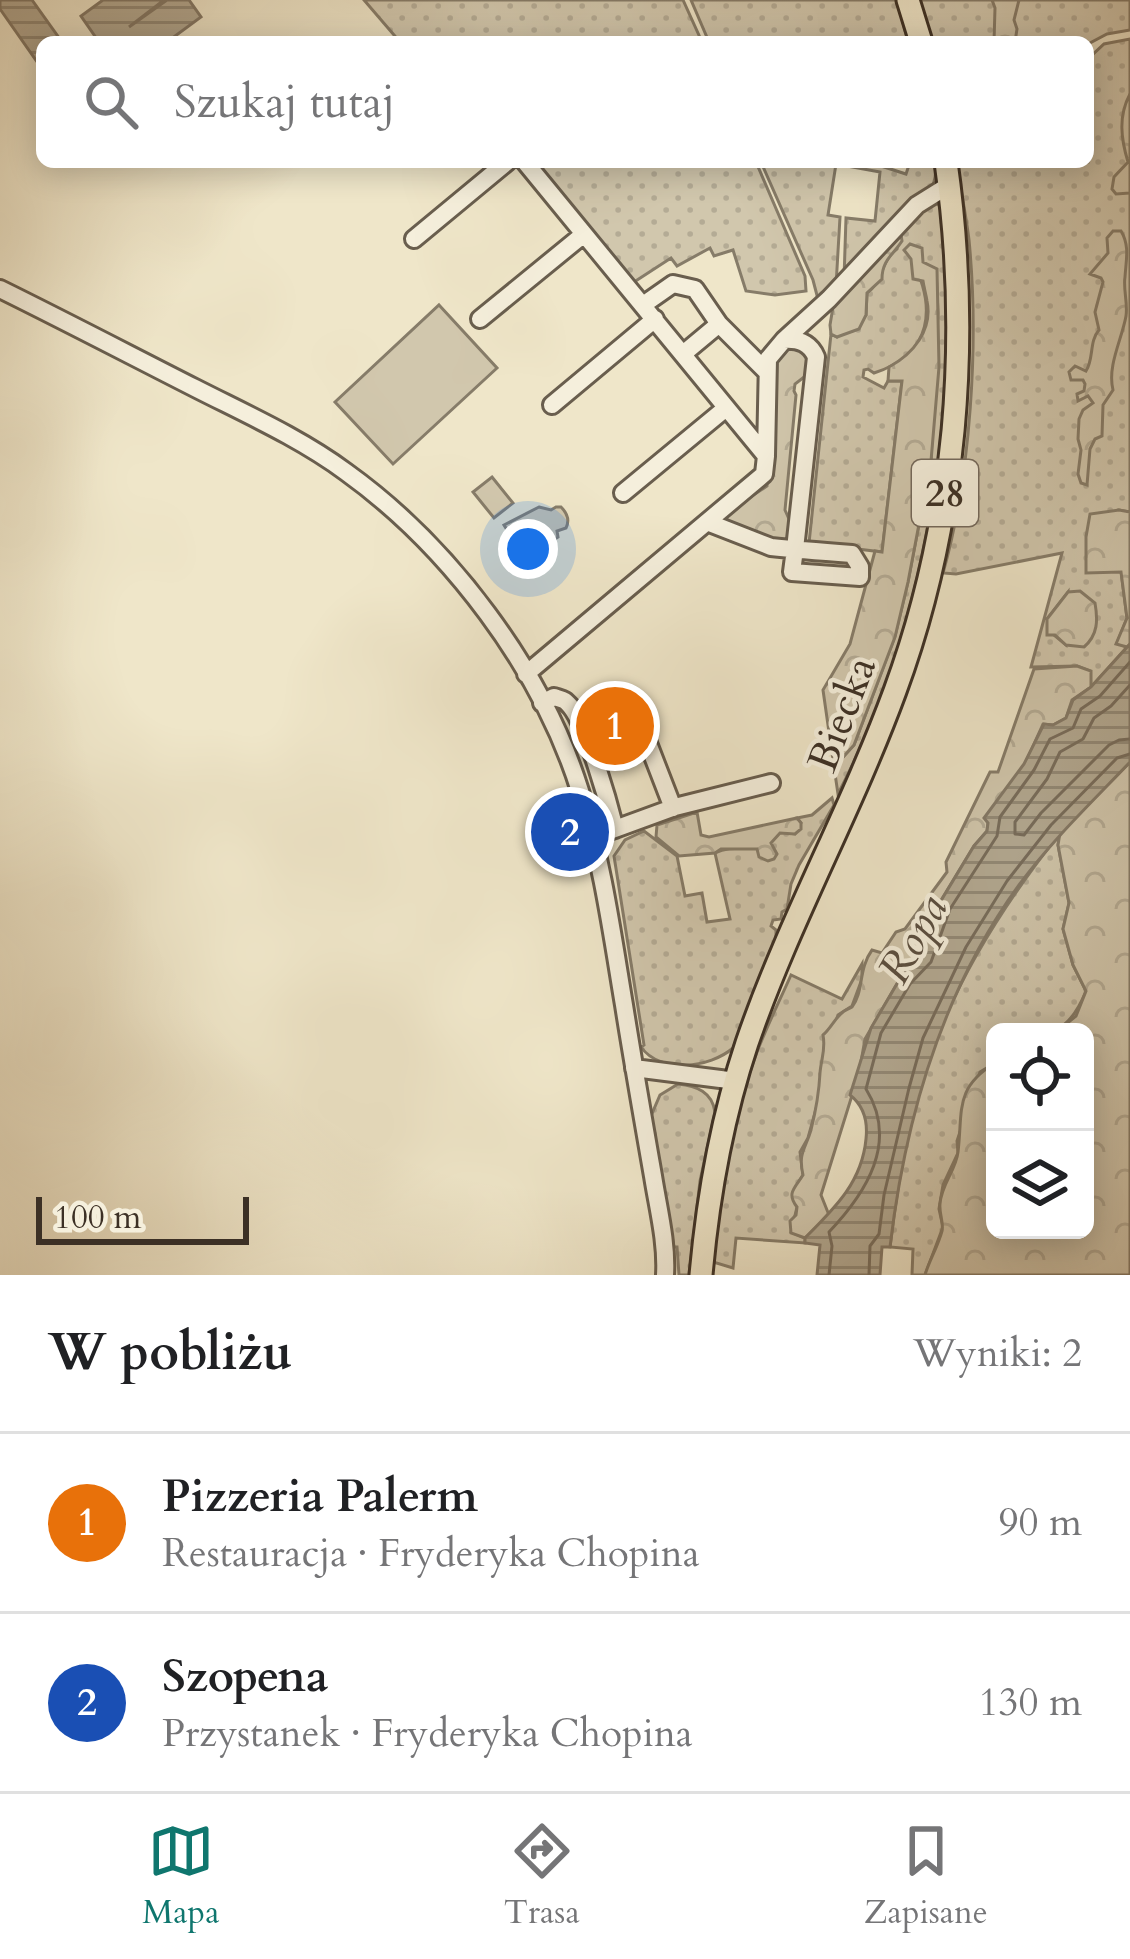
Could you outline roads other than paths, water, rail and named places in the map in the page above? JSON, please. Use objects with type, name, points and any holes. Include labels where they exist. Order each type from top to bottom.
[{"type":"main road","points":[[908,0],[919,36]]},
{"type":"main road","name":"Biecka","points":[[701,1275],[710,1191],[736,1081],[774,973],[872,752],[921,614],[941,525],[955,421],[959,328],[947,168]]},
{"type":"street","points":[[414,239],[500,168]]},
{"type":"street","points":[[530,168],[766,456]]},
{"type":"street","points":[[526,674],[764,474],[768,359],[917,206],[950,185]]},
{"type":"street","points":[[480,319],[584,234]]},
{"type":"street","points":[[552,405],[673,284],[695,289],[719,323],[767,371]]},
{"type":"street","points":[[0,289],[274,428],[346,472],[406,521],[454,572],[500,633],[542,703],[579,787],[593,837],[665,1275]]},
{"type":"street","points":[[707,522],[771,547],[795,549],[818,322],[829,299]]},
{"type":"street","points":[[683,354],[719,323]]},
{"type":"street","points":[[784,340],[804,342],[815,358]]},
{"type":"street","points":[[623,493],[727,407]]},
{"type":"street","points":[[542,703],[554,697],[574,711],[615,829]]},
{"type":"street","points":[[634,707],[673,808]]},
{"type":"street","points":[[593,837],[718,794],[771,783]]},
{"type":"street","points":[[634,1068],[736,1081]]},
{"type":"water","points":[[0,0],[32,0],[58,36],[36,36],[36,60],[0,9]]},
{"type":"water","points":[[103,0],[164,0],[129,27],[167,0],[189,0],[201,17],[175,36],[95,36],[81,16]]},
{"type":"water","points":[[1130,644],[1130,762],[1032,868],[968,968],[917,1104],[890,1247],[882,1247],[880,1275],[817,1275],[820,1245],[805,1243],[805,1238],[845,1193],[859,1168],[866,1120],[850,1095],[871,1028],[901,977],[920,957],[939,904],[987,831],[984,818],[1024,764],[1044,724],[1066,718],[1073,700]]},
{"type":"place","name":"Pizzeria Palerm","points":[[615,726]]},
{"type":"place","name":"Szopena","points":[[570,832]]},
{"type":"water label","name":"Ropa","points":[[913,939]]}]
